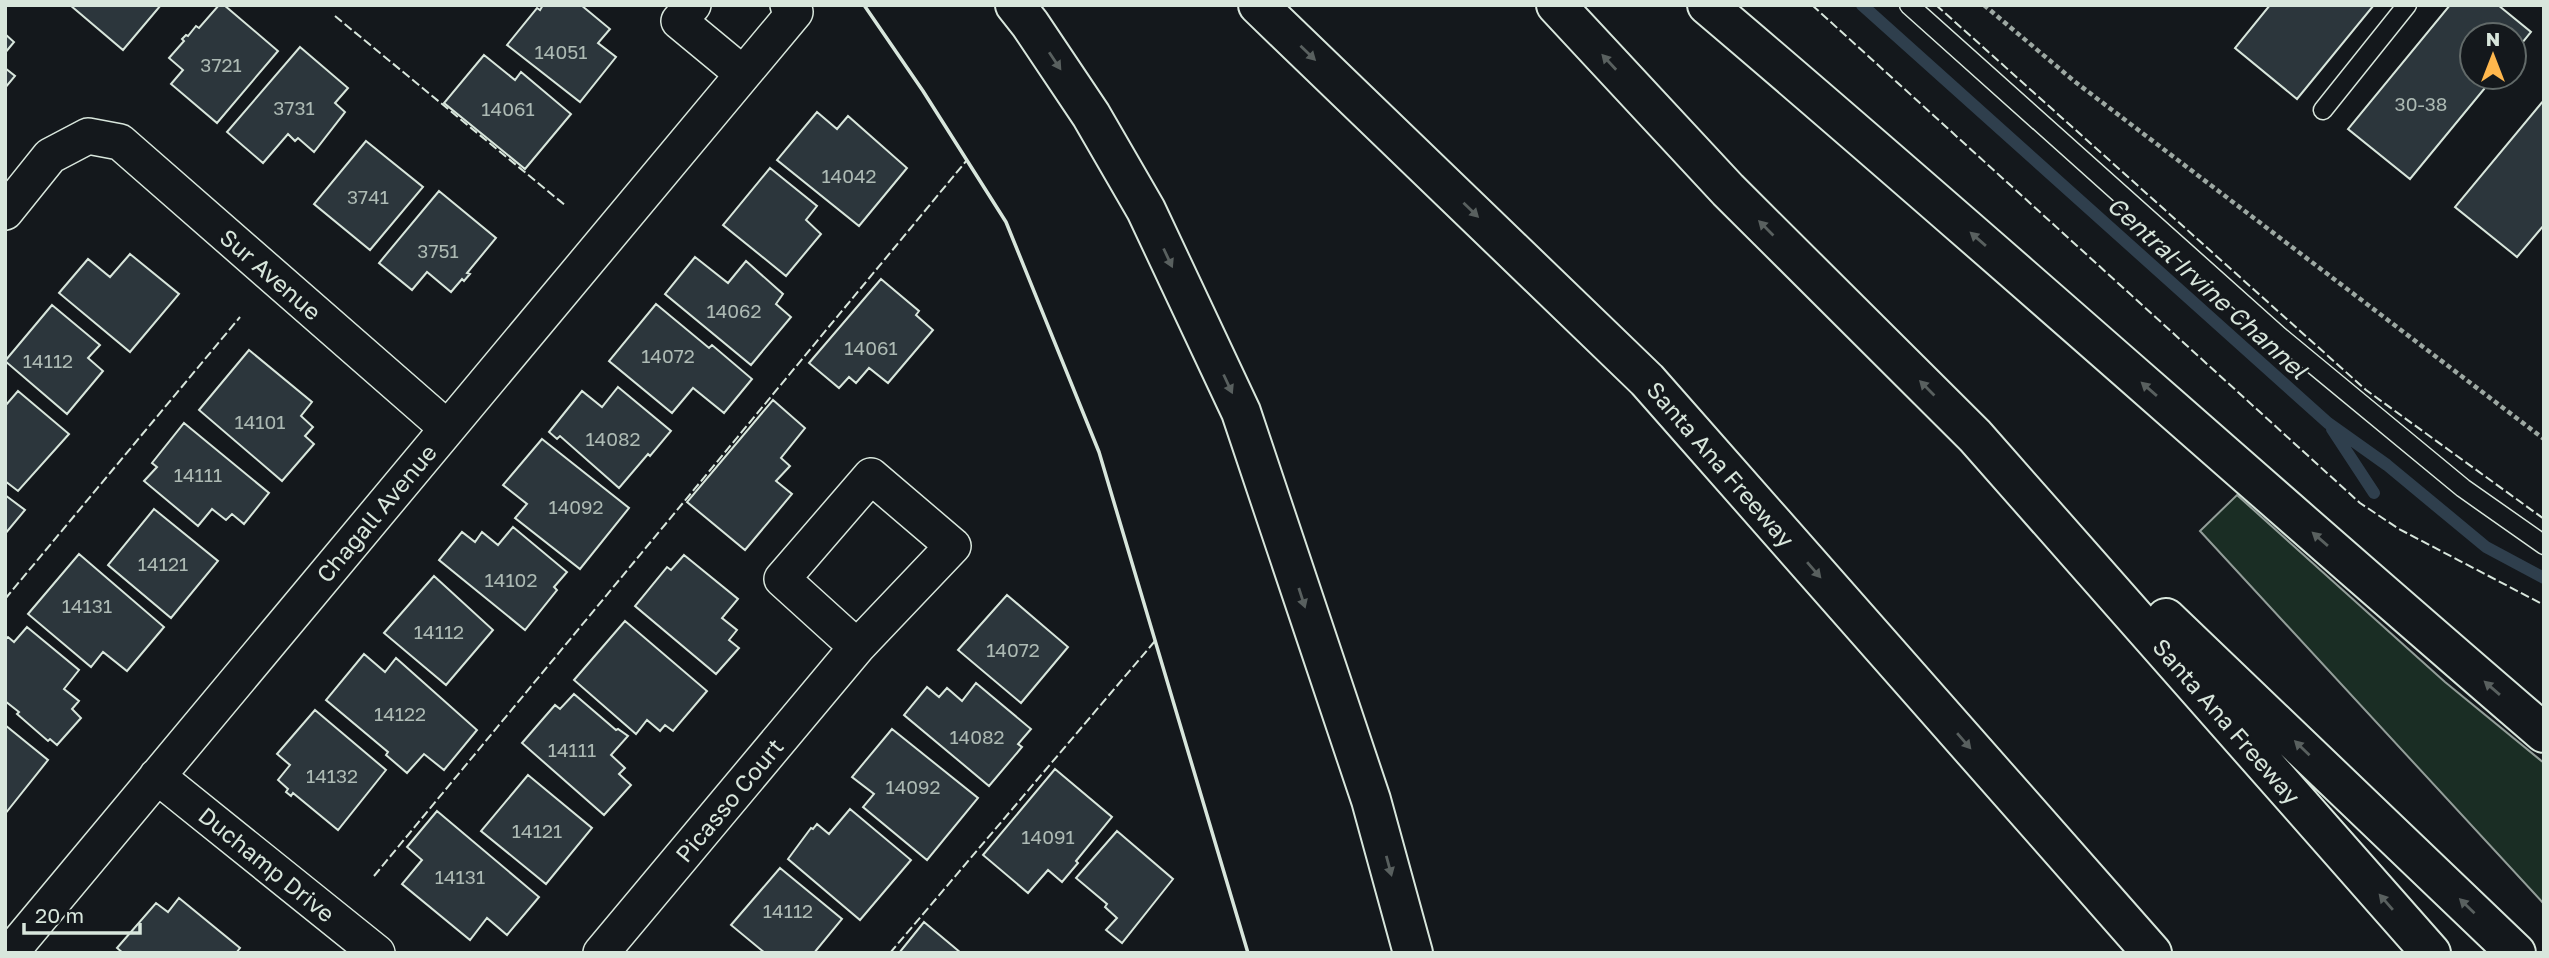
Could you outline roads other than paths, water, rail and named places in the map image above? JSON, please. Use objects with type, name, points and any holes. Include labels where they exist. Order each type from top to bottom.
[{"type":"highway","points":[[1015,5],[1091,115],[1146,210],[1241,412],[1371,800],[1413,953]]},
{"type":"highway","name":"Santa Ana Freeway","points":[[1258,5],[1647,380],[2152,953]]},
{"type":"highway","name":"Santa Ana Freeway","points":[[1556,5],[1728,190],[1975,436],[2431,953]]},
{"type":"highway","points":[[1707,5],[2544,733]]},
{"type":"highway","points":[[1975,436],[2516,953]]},
{"type":"street","points":[[693,5],[679,21],[743,74]]},
{"type":"street","name":"Chagall Avenue","points":[[9,953],[795,12],[788,5]]},
{"type":"street","name":"Sur Avenue","points":[[5,212],[50,156],[88,136],[120,142],[447,428]]},
{"type":"street","name":"Picasso Court","points":[[601,953],[857,647],[953,546],[871,476],[782,579],[857,647]]},
{"type":"street","name":"Duchamp Drive","points":[[157,776],[377,953]]},
{"type":"lane","points":[[1909,5],[2279,335],[2463,488],[2544,545]]},
{"type":"lane","points":[[2322,110],[2407,5]]},
{"type":"waterway","name":"Central Irvine Channel","points":[[1862,5],[2328,423],[2387,465],[2486,547],[2544,578]]},
{"type":"waterway","points":[[2332,429],[2374,493]]}]
